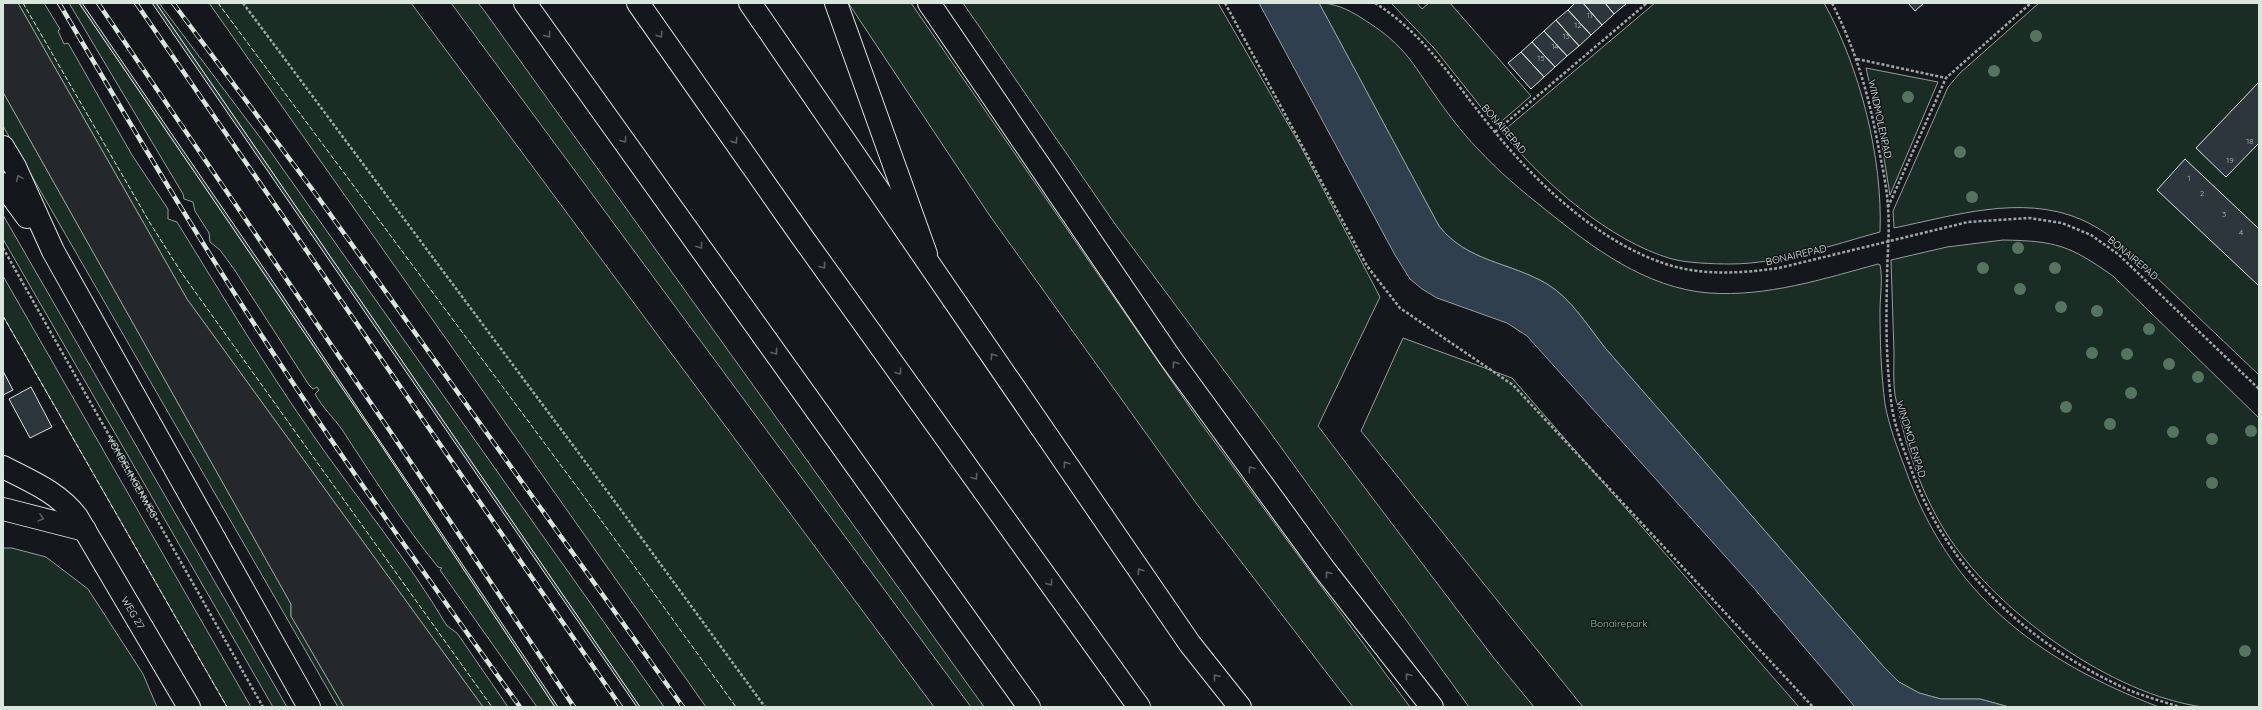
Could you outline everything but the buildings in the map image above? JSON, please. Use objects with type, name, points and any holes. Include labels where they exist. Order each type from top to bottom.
[{"type":"main road","points":[[525,3],[1029,707]]},
{"type":"main road","points":[[638,3],[800,234],[1139,707]]},
{"type":"main road","points":[[750,3],[1190,644],[1240,707]]},
{"type":"main road","points":[[836,3],[930,265]]},
{"type":"main road","points":[[929,3],[1171,359],[1324,569],[1432,707]]},
{"type":"main road","points":[[3,147],[15,167],[53,251],[309,707]]},
{"type":"main road","points":[[3,184],[53,251]]},
{"type":"main road","name":"WEG 27","points":[[3,467],[51,492],[67,503],[81,523],[189,707]]},
{"type":"main road","points":[[3,508],[81,523]]},
{"type":"path","points":[[243,3],[605,488],[765,707]]},
{"type":"path","points":[[1225,3],[1366,266],[1400,308],[1513,385],[1813,707]]},
{"type":"path","name":"BONAIREPAD","points":[[1375,3],[1409,28],[1439,61],[1496,132],[1538,178],[1592,226],[1624,245],[1669,265],[1707,272],[1749,272],[1780,268],[1888,240],[1968,222],[2029,218],[2062,223],[2092,235],[2118,254],[2141,274],[2259,389]]},
{"type":"path","points":[[1496,132],[1647,3]]},
{"type":"path","name":"WINDMOLENPAD","points":[[1832,3],[1857,59],[1871,111],[1888,208],[1887,360],[1891,404],[1920,496],[1946,542],[1965,568],[1996,602],[2051,646],[2087,668],[2132,691],[2180,707]]},
{"type":"path","points":[[1888,208],[1946,78],[2031,3]]},
{"type":"path","points":[[1857,59],[1946,78]]},
{"type":"path","name":"VONDELINGENWEG","points":[[3,248],[263,707]]},
{"type":"green space","points":[[18,3],[44,3],[60,29],[58,31],[64,44],[68,43],[132,155],[168,209],[168,219],[177,222],[244,331],[297,412],[400,554],[447,626],[457,633],[508,707],[483,707],[187,299]]},
{"type":"green space","points":[[69,3],[79,3],[379,442],[555,707],[537,707],[440,570],[442,568],[438,567],[413,534],[343,431],[318,399],[315,394],[319,390],[317,387],[313,389],[309,385],[234,269],[220,250],[210,242],[209,233],[195,211],[193,202],[184,199],[183,194]]},
{"type":"green space","points":[[156,3],[159,3],[268,148],[664,707],[640,707]]},
{"type":"green space","points":[[209,3],[411,3],[934,707],[706,707]]},
{"type":"green space","points":[[451,3],[478,3],[483,9],[984,707],[971,707]]},
{"type":"green space","points":[[911,3],[1200,422],[1410,707],[1353,707],[1196,503],[990,216],[849,4]]},
{"type":"green space","points":[[963,3],[1218,3],[1300,145],[1380,297],[1318,426],[1493,657],[1534,707],[1469,707],[1267,428],[1115,224]]},
{"type":"green space","points":[[1319,3],[1335,5],[1350,11],[1391,39],[1409,58],[1460,128],[1502,173],[1537,203],[1582,238],[1602,252],[1642,275],[1686,290],[1731,294],[1773,290],[1795,286],[1878,264],[1880,265],[1881,357],[1885,404],[1891,428],[1905,468],[1924,513],[1947,552],[1973,587],[2003,618],[2037,644],[2074,668],[2159,707],[2009,707],[1980,699],[1941,699],[1919,693],[1899,682],[1883,666],[1606,349],[1564,297],[1547,284],[1533,277],[1462,247],[1450,238],[1439,226]]},
{"type":"green space","points":[[1391,3],[1417,3],[1422,9],[1429,3],[1450,3],[1531,96],[1496,126],[1434,48]]},
{"type":"green space","points":[[1655,3],[1824,3],[1837,28],[1848,56],[1867,114],[1878,174],[1880,232],[1806,253],[1768,261],[1730,264],[1701,263],[1672,259],[1625,239],[1601,224],[1557,189],[1518,151],[1502,132]]},
{"type":"green space","points":[[2039,3],[2259,3],[2259,375],[2132,254],[2107,234],[2080,219],[2057,212],[2034,208],[2011,208],[1963,213],[1894,228],[1893,211],[1948,87],[1960,73]]},
{"type":"green space","points":[[1866,68],[1938,82],[1890,195],[1878,120]]},
{"type":"green space","points":[[3,92],[291,604],[291,616],[344,707],[338,707],[3,126]]},
{"type":"green space","points":[[3,215],[287,707],[273,707],[3,239]]},
{"type":"green space","points":[[2003,240],[2036,242],[2061,247],[2085,257],[2113,276],[2259,418],[2259,707],[2210,708],[2168,699],[2133,686],[2097,668],[2062,647],[2028,622],[1998,595],[1972,567],[1950,539],[1940,523],[1923,488],[1909,451],[1895,395],[1891,260],[1947,247]]},
{"type":"green space","points":[[3,276],[251,707],[227,707],[3,316]]},
{"type":"green space","name":"Bonairepark","points":[[1403,338],[1512,378],[1799,707],[1583,707],[1361,431]]},
{"type":"green space","points":[[3,548],[12,548],[46,557],[88,589],[143,674],[157,707],[3,707]]},
{"type":"shaded area","points":[[3,3],[18,3],[187,299],[483,707],[344,707],[291,616],[291,604],[3,92]]},
{"type":"water","points":[[1259,3],[1319,3],[1439,226],[1450,238],[1462,247],[1533,277],[1547,284],[1564,297],[1606,349],[1883,666],[1899,682],[1919,693],[1941,699],[1980,699],[2009,707],[1855,707],[1753,587],[1527,336],[1507,323],[1437,298],[1422,289],[1410,279],[1395,255]]},
{"type":"railway","points":[[59,3],[169,188],[255,326],[371,498],[520,707]]},
{"type":"railway","points":[[98,3],[392,434],[574,707]]},
{"type":"railway","points":[[136,3],[621,707]]},
{"type":"railway","points":[[173,3],[315,193],[683,707]]},
{"type":"fence","points":[[23,3],[150,223],[181,272],[492,707]]},
{"type":"fence","points":[[218,3],[580,491],[736,707]]},
{"type":"fence","points":[[3,316],[227,707]]}]
